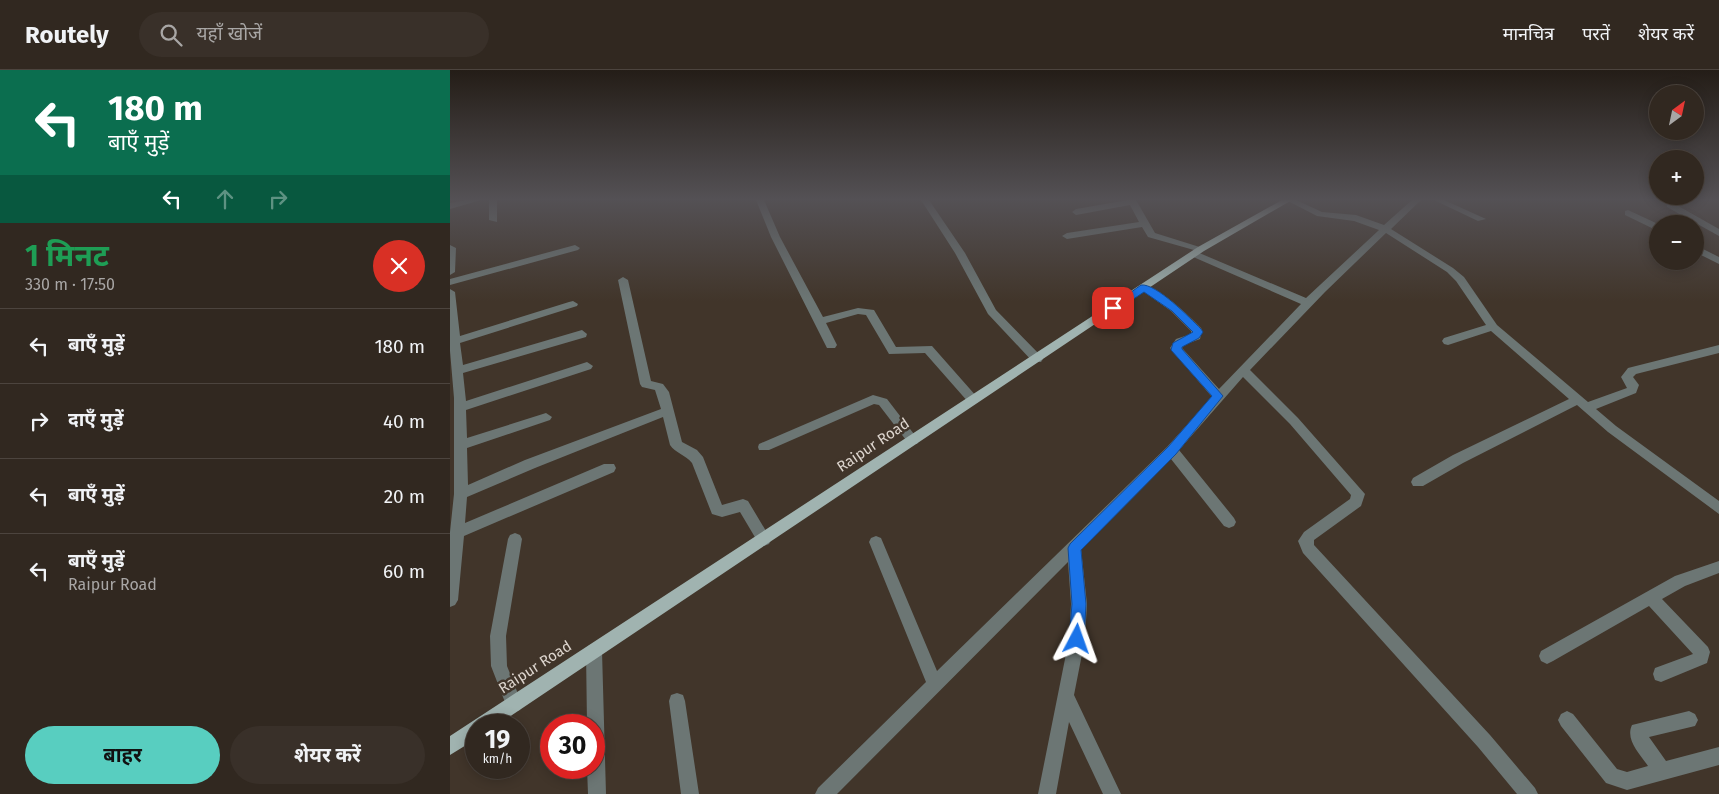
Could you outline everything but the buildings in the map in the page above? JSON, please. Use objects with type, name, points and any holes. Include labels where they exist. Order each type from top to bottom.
[{"type":"main road","name":"Raipur Road","points":[[499,714],[1198,251],[1229,234]]},
{"type":"main road","points":[[450,746],[465,736]]},
{"type":"street","points":[[774,234],[831,346]]},
{"type":"street","points":[[947,234],[992,312],[1037,359]]},
{"type":"street","points":[[1067,236],[1081,234]]},
{"type":"street","points":[[1151,234],[1154,238],[1198,251],[1308,303]]},
{"type":"street","points":[[824,794],[1172,450],[1243,370],[1308,303],[1380,234]]},
{"type":"street","points":[[1392,234],[1456,275],[1493,327],[1584,403],[1612,429],[1719,508]]},
{"type":"street","points":[[450,272],[451,248]]},
{"type":"street","points":[[450,282],[575,248]]},
{"type":"street","points":[[1704,253],[1719,261]]},
{"type":"street","points":[[623,280],[646,384],[661,388],[676,446],[692,454],[698,461],[717,510],[722,511],[743,504],[764,540]]},
{"type":"street","points":[[1144,287],[1175,309],[1198,330],[1196,336],[1180,342],[1176,348],[1218,396]]},
{"type":"street","points":[[450,292],[461,407],[462,494],[456,533],[450,600]]},
{"type":"street","points":[[454,341],[573,304]]},
{"type":"street","points":[[820,321],[858,311],[870,312],[893,350],[928,349],[973,400]]},
{"type":"street","points":[[1448,341],[1493,327]]},
{"type":"street","points":[[457,371],[582,334]]},
{"type":"street","points":[[1418,482],[1458,459],[1584,403],[1632,390],[1633,385],[1627,377],[1632,371],[1719,349]]},
{"type":"street","points":[[461,407],[587,366]]},
{"type":"street","points":[[1243,370],[1294,421],[1358,494],[1356,502],[1309,536],[1305,541],[1308,549],[1471,727],[1529,794]]},
{"type":"street","points":[[764,446],[873,399],[883,402],[912,441]]},
{"type":"street","points":[[462,494],[530,464],[668,412]]},
{"type":"street","points":[[461,445],[546,417]]},
{"type":"street","points":[[1172,450],[1229,522]]},
{"type":"street","points":[[456,533],[608,468]]},
{"type":"street","points":[[514,704],[499,666],[498,636],[515,539]]},
{"type":"street","points":[[876,542],[936,685]]},
{"type":"street","points":[[1047,794],[1077,639],[1079,604],[1074,548]]},
{"type":"street","points":[[1547,656],[1680,581],[1719,567]]},
{"type":"street","points":[[1650,597],[1702,652],[1701,658],[1661,674]]},
{"type":"street","points":[[594,651],[597,794]]},
{"type":"street","points":[[1066,696],[1112,794]]},
{"type":"street","points":[[677,701],[690,794]]},
{"type":"street","points":[[1567,720],[1616,780],[1628,781],[1719,756]]},
{"type":"street","points":[[1662,771],[1639,738],[1638,731],[1688,720]]},
{"type":"route","points":[[1077,639],[1079,604],[1074,548],[1172,450],[1218,396],[1176,350],[1180,342],[1196,336],[1198,330],[1175,309],[1144,287],[1113,308]]}]
